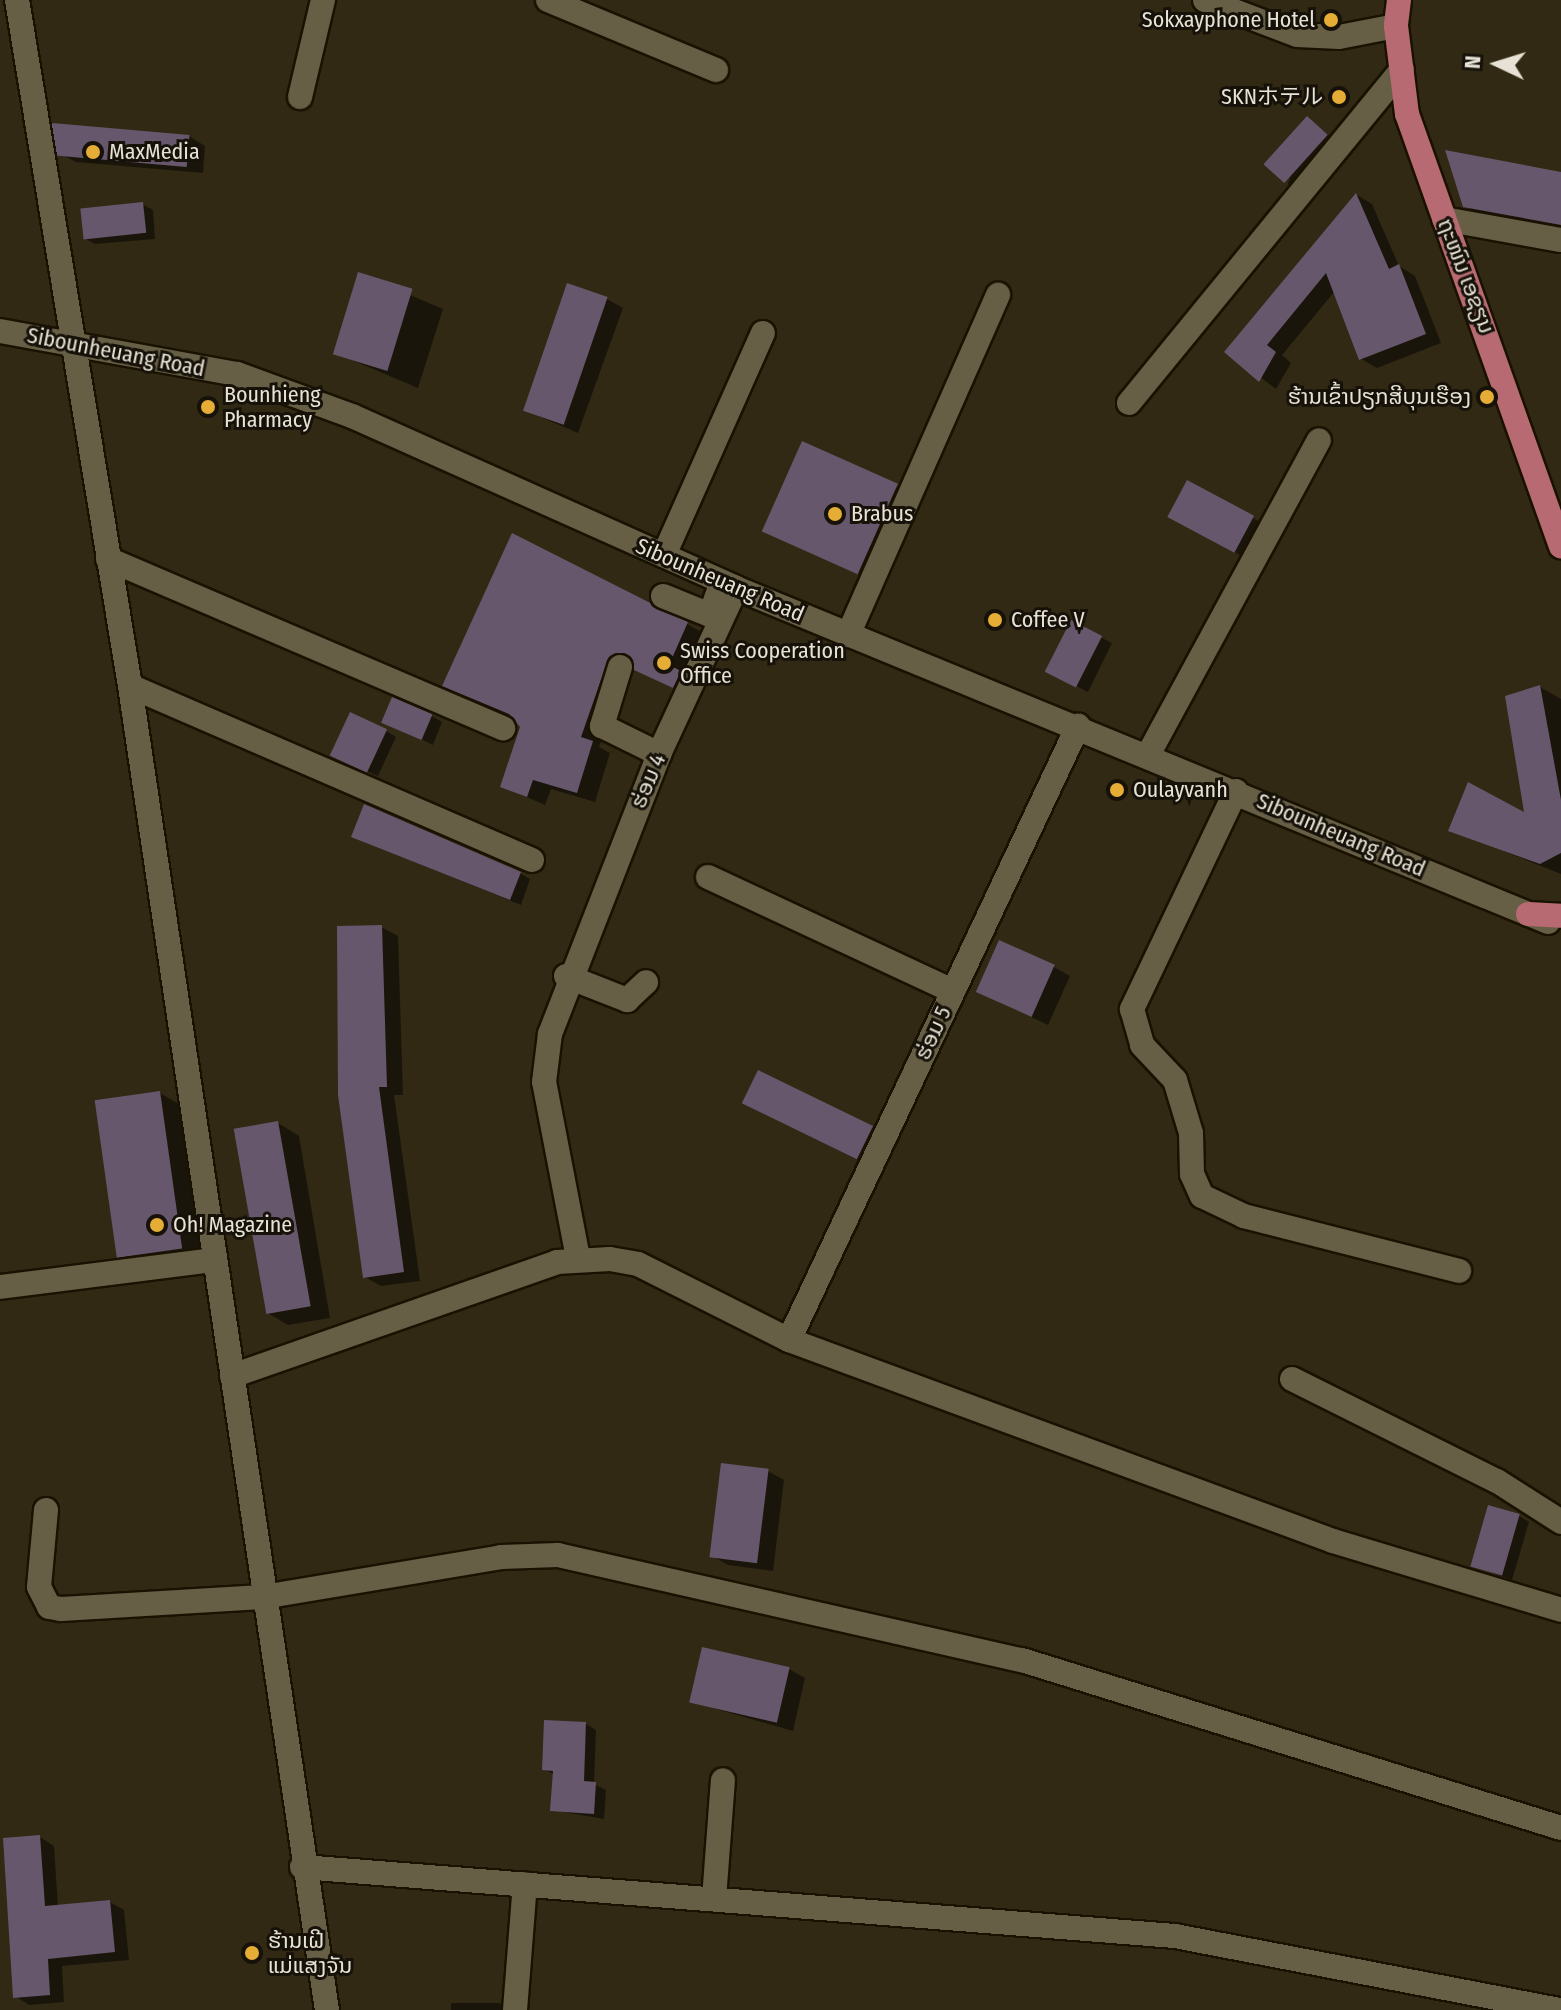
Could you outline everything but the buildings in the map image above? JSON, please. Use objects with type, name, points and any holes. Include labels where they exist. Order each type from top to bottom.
[{"type":"main road","name":"ຖະໜົນ ເອຊຽນ","points":[[1399,0],[1396,26],[1407,114],[1561,546]]},
{"type":"main road","points":[[1528,914],[1561,916]]},
{"type":"street","points":[[17,0],[68,340],[130,686],[302,1867],[327,2010]]},
{"type":"street","points":[[300,97],[323,0]]},
{"type":"street","points":[[548,0],[716,70]]},
{"type":"street","points":[[1205,0],[1297,35],[1339,37],[1396,26]]},
{"type":"street","points":[[1129,403],[1402,69]]},
{"type":"street","points":[[1444,219],[1561,240]]},
{"type":"street","points":[[848,635],[998,295]]},
{"type":"street","name":"Sibounheuang Road","points":[[0,331],[68,340],[237,374],[338,410],[729,585],[1236,791],[1561,928]]},
{"type":"street","points":[[664,555],[763,333]]},
{"type":"street","points":[[1148,755],[1319,440]]},
{"type":"street","points":[[108,559],[503,728]]},
{"type":"street","points":[[663,596],[710,615],[729,585]]},
{"type":"street","name":"ຮ່ອມ 4","points":[[578,1258],[544,1082],[566,976],[729,585]]},
{"type":"street","points":[[620,667],[602,726],[659,754]]},
{"type":"street","points":[[130,686],[532,860]]},
{"type":"street","name":"ຮ່ອມ 5","points":[[789,1340],[1078,726]]},
{"type":"street","points":[[1236,791],[1132,1009],[1142,1045],[1175,1080],[1191,1133],[1192,1174],[1202,1196],[1244,1216],[1459,1271]]},
{"type":"street","points":[[708,877],[953,991]]},
{"type":"street","points":[[566,976],[627,1000],[646,982]]},
{"type":"street","points":[[232,1376],[578,1258],[638,1264],[789,1340],[1333,1541],[1561,1610]]},
{"type":"street","points":[[0,1287],[214,1260]]},
{"type":"street","points":[[1292,1379],[1497,1481],[1561,1522]]},
{"type":"street","points":[[46,1510],[39,1587],[49,1607],[263,1597],[501,1557],[558,1555],[615,1565],[1022,1660],[1327,1749],[1480,1807],[1561,1828]]},
{"type":"street","points":[[714,1899],[723,1780]]},
{"type":"street","points":[[302,1867],[1175,1936],[1561,2010]]},
{"type":"street","points":[[515,2010],[525,1884]]},
{"type":"place","name":"Sokxayphone Hotel","points":[[1331,20]]},
{"type":"place","name":"SKNホテル","points":[[1339,97]]},
{"type":"place","name":"MaxMedia","points":[[93,152]]},
{"type":"place","name":"ຮ້ານເຂົ້າປຽກສີບຸນເຮືອງ","points":[[1487,397]]},
{"type":"place","name":"Bounhieng Pharmacy","points":[[208,407]]},
{"type":"place","name":"Brabus","points":[[835,514]]},
{"type":"place","name":"Coffee V","points":[[995,620]]},
{"type":"place","name":"Swiss Cooperation Office","points":[[664,663]]},
{"type":"place","name":"Oulayvanh","points":[[1117,790]]},
{"type":"place","name":"Oh! Magazine","points":[[157,1225]]},
{"type":"place","name":"ຮ້ານເຝີ ແມ່ແສງຈັນ","points":[[252,1953]]}]
